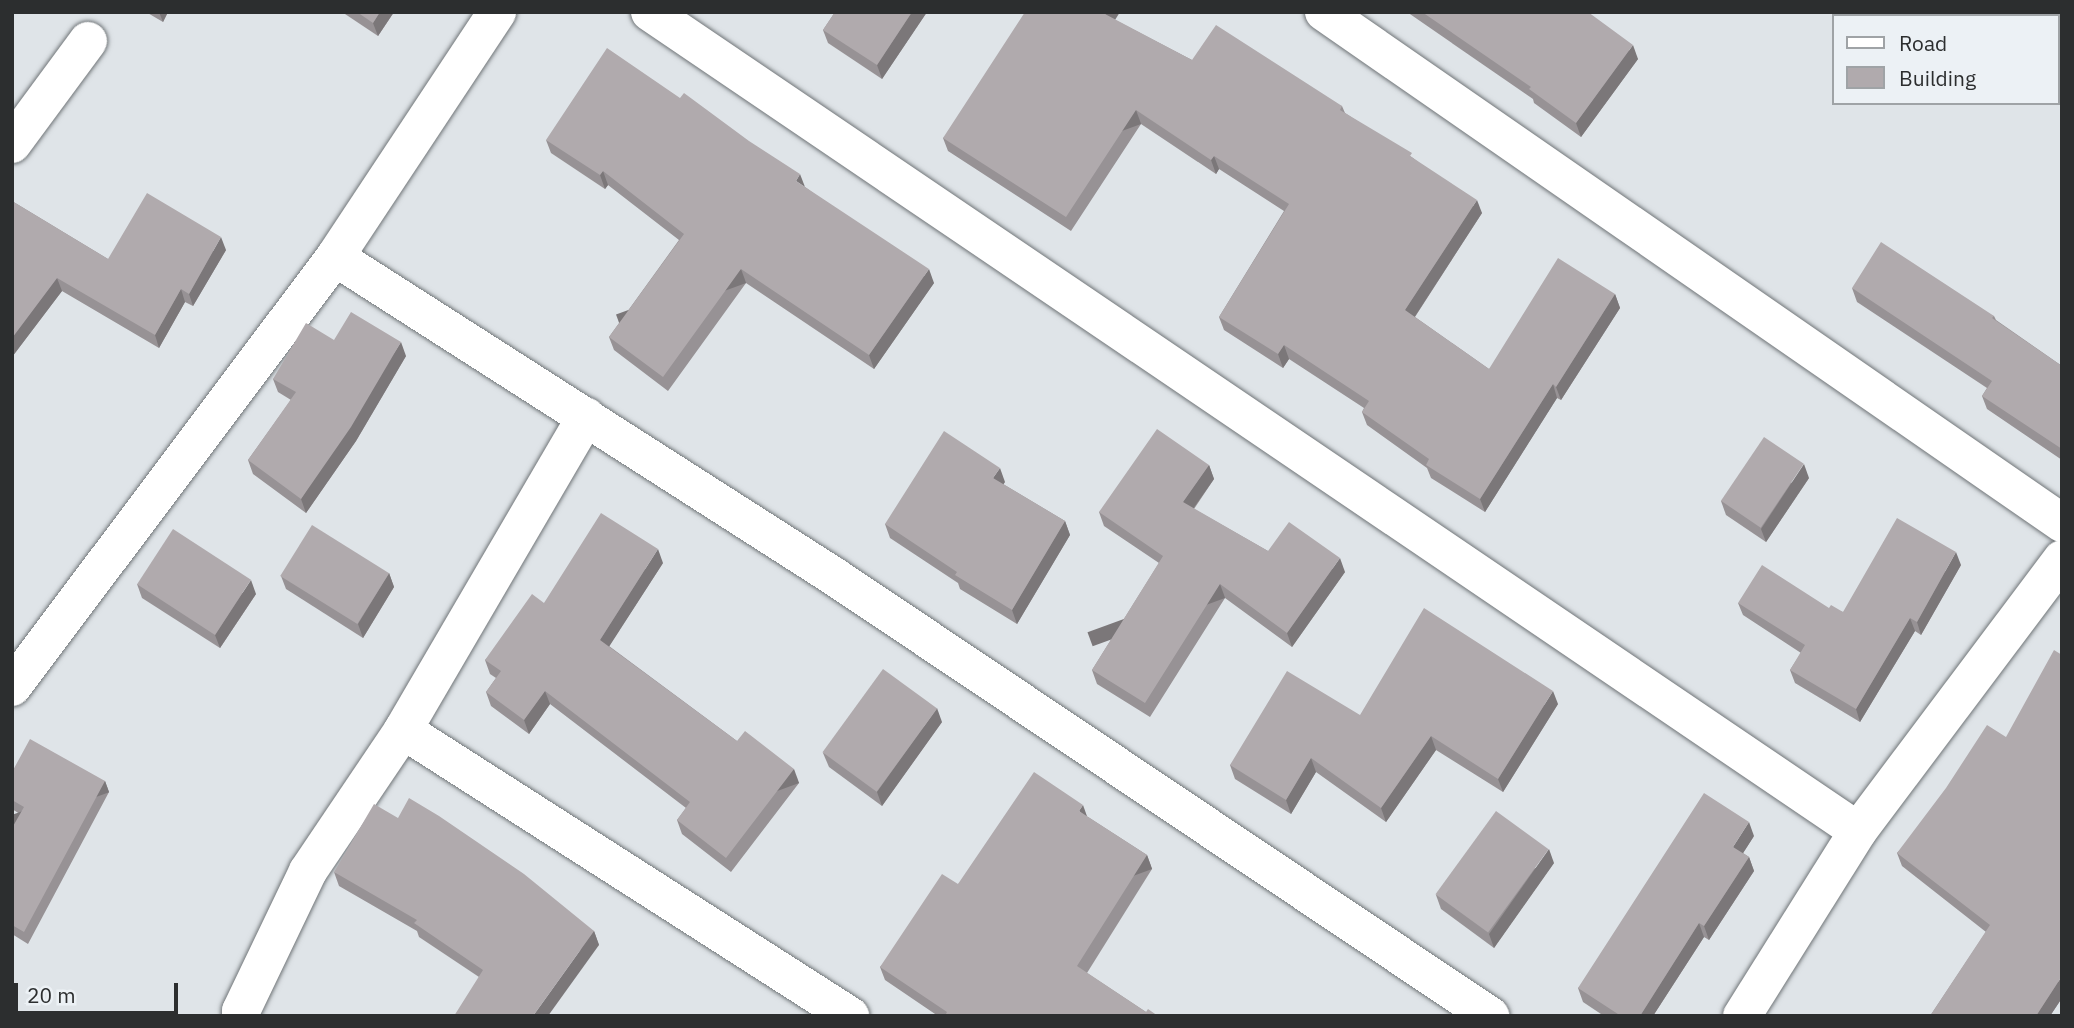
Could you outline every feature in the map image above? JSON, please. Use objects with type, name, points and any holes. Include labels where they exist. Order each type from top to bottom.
[{"type":"street","points":[[12,687],[335,257],[497,12]]},
{"type":"street","points":[[650,12],[1858,831]]},
{"type":"street","points":[[1325,12],[2062,523]]},
{"type":"street","points":[[12,144],[89,41]]},
{"type":"street","points":[[335,257],[881,607],[1490,1016]]},
{"type":"street","points":[[241,1016],[308,871],[403,730],[586,417]]},
{"type":"street","points":[[1741,1016],[1858,831],[2062,559]]},
{"type":"street","points":[[403,730],[850,1016]]},
{"type":"building","points":[[357,12],[380,12],[373,23]]},
{"type":"building","points":[[835,12],[912,12],[877,65],[823,30]]},
{"type":"building","points":[[1025,12],[1107,12],[1105,14],[1192,60],[1216,25],[1342,106],[1340,110],[1412,153],[1410,156],[1477,200],[1405,310],[1489,369],[1558,258],[1615,294],[1556,387],[1553,384],[1480,499],[1426,465],[1429,459],[1362,412],[1369,401],[1284,345],[1278,354],[1219,317],[1289,204],[1214,156],[1211,160],[1136,110],[1066,217],[943,138]]},
{"type":"building","points":[[1422,12],[1588,12],[1633,45],[1576,123],[1529,89],[1531,87]]},
{"type":"building","points":[[607,48],[680,98],[684,93],[749,141],[800,174],[796,181],[929,269],[869,355],[741,269],[663,377],[609,337],[684,234],[603,171],[600,175],[546,140]]},
{"type":"building","points":[[147,193],[221,237],[189,294],[181,289],[155,335],[57,278],[12,338],[12,201],[108,259]]},
{"type":"building","points":[[1881,242],[1994,316],[1992,318],[2062,366],[2062,449],[1982,396],[1992,381],[1852,288]]},
{"type":"building","points":[[351,312],[401,342],[351,427],[301,499],[248,460],[296,392],[273,379],[306,323],[334,340]]},
{"type":"building","points":[[1157,429],[1209,465],[1183,502],[1268,551],[1289,522],[1340,558],[1287,633],[1220,584],[1145,703],[1092,670],[1163,556],[1099,512]]},
{"type":"building","points":[[944,431],[1000,468],[993,478],[1065,521],[1012,610],[955,575],[957,572],[885,524]]},
{"type":"building","points":[[1764,437],[1804,464],[1761,528],[1721,501]]},
{"type":"building","points":[[601,513],[658,549],[600,640],[737,741],[745,731],[794,769],[726,858],[677,820],[690,802],[545,691],[524,720],[486,692],[501,671],[485,660],[532,594],[544,603]]},
{"type":"building","points":[[1897,518],[1956,552],[1917,622],[1910,618],[1856,709],[1790,670],[1805,645],[1738,603],[1762,565],[1829,608],[1831,605],[1843,612]]},
{"type":"building","points":[[312,525],[389,573],[357,624],[280,576]]},
{"type":"building","points":[[173,529],[251,580],[215,635],[137,584]]},
{"type":"building","points":[[1424,608],[1553,691],[1498,779],[1431,736],[1381,808],[1311,758],[1286,800],[1230,765],[1287,671],[1360,715]]},
{"type":"building","points":[[2054,650],[2062,655],[2062,976],[2036,1016],[1930,1016],[1990,925],[1897,853],[1946,788],[1987,725],[2006,737]]},
{"type":"building","points":[[883,669],[937,708],[877,792],[822,752]]},
{"type":"building","points":[[30,739],[105,781],[24,932],[12,925],[12,828],[24,807],[12,800],[12,772]]},
{"type":"building","points":[[1034,772],[1083,805],[1079,811],[1147,855],[1077,966],[1146,1012],[1148,1009],[1158,1016],[945,1016],[947,1012],[880,967],[942,874],[958,884]]},
{"type":"building","points":[[1704,793],[1749,822],[1733,847],[1749,857],[1704,926],[1699,923],[1640,1016],[1621,1016],[1578,988]]},
{"type":"building","points":[[409,798],[524,874],[594,931],[533,1016],[454,1016],[483,970],[414,923],[417,920],[334,872],[374,804],[398,818]]},
{"type":"building","points":[[1496,811],[1549,849],[1488,933],[1435,894]]}]
